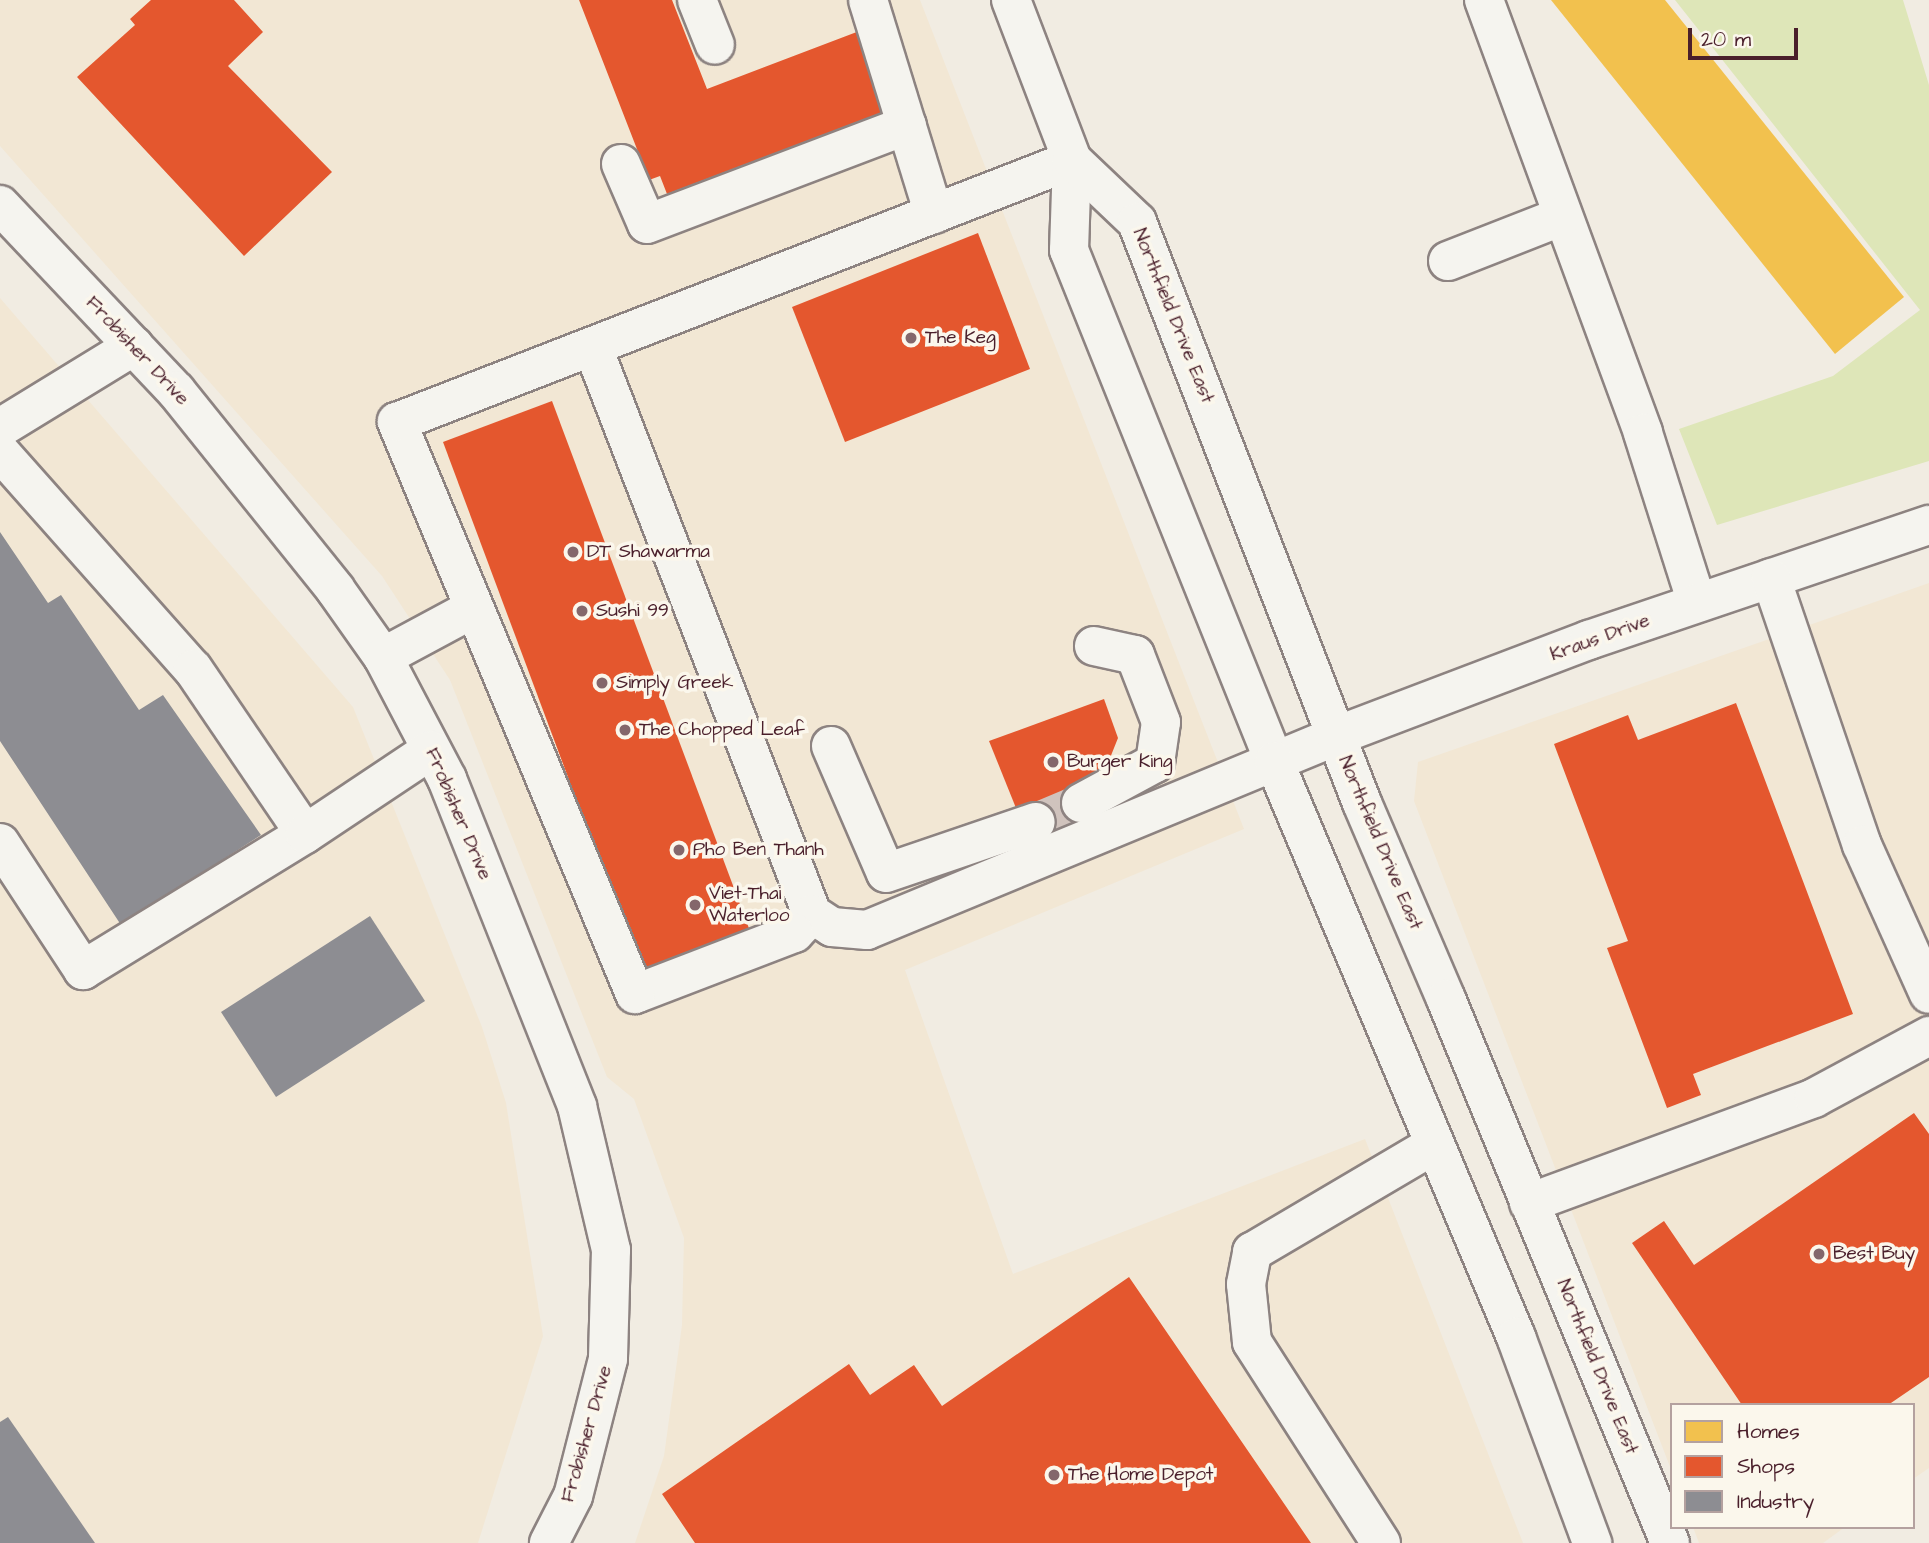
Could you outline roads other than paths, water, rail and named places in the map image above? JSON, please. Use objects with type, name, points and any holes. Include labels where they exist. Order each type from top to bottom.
[{"type":"main road","points":[[697,0],[715,45]]},
{"type":"main road","points":[[867,0],[934,214]]},
{"type":"main road","name":"Northfield Drive East","points":[[1011,0],[1072,160],[1069,250],[1275,761],[1516,1337],[1592,1543]]},
{"type":"main road","points":[[1484,0],[1643,433],[1697,603]]},
{"type":"main road","points":[[621,164],[647,224],[907,125]]},
{"type":"main road","points":[[593,348],[812,914],[794,933],[635,994],[397,422],[1072,160]]},
{"type":"main road","name":"Northfield Drive East","points":[[1072,160],[1137,222],[1336,736],[1670,1543]]},
{"type":"main road","name":"Frobisher Drive","points":[[0,205],[176,391],[335,589],[383,657],[447,779],[576,1106],[611,1250],[608,1359],[573,1496],[549,1543]]},
{"type":"main road","points":[[1448,261],[1563,216]]},
{"type":"main road","points":[[0,428],[134,346]]},
{"type":"main road","points":[[0,452],[193,669],[305,834]]},
{"type":"main road","name":"Kraus Drive","points":[[812,914],[832,927],[867,930],[1336,736],[1697,603],[1929,525]]},
{"type":"main road","points":[[1771,578],[1862,845],[1929,994]]},
{"type":"main road","points":[[383,657],[474,608]]},
{"type":"main road","points":[[1081,803],[1155,763],[1161,722],[1135,656],[1094,646]]},
{"type":"main road","points":[[831,746],[886,873],[1036,822]]},
{"type":"main road","points":[[0,843],[83,970],[305,834],[431,750]]},
{"type":"main road","points":[[1529,1203],[1814,1098],[1929,1035]]},
{"type":"main road","points":[[1381,1543],[1252,1342],[1246,1284],[1252,1252],[1434,1145]]},
{"type":"tunnel","points":[[1036,822],[1081,803]]},
{"type":"place","name":"The Keg","points":[[911,338]]},
{"type":"place","name":"DT Shawarma","points":[[573,552]]},
{"type":"place","name":"Sushi 99","points":[[582,611]]},
{"type":"place","name":"Simply Greek","points":[[602,683]]},
{"type":"place","name":"The Chopped Leaf","points":[[625,730]]},
{"type":"place","name":"Burger King","points":[[1053,762]]},
{"type":"place","name":"Pho Ben Thanh","points":[[679,850]]},
{"type":"place","name":"Viet-Thai Waterloo","points":[[695,905]]},
{"type":"place","name":"Best Buy","points":[[1819,1254]]},
{"type":"place","name":"The Home Depot","points":[[1054,1475]]}]
